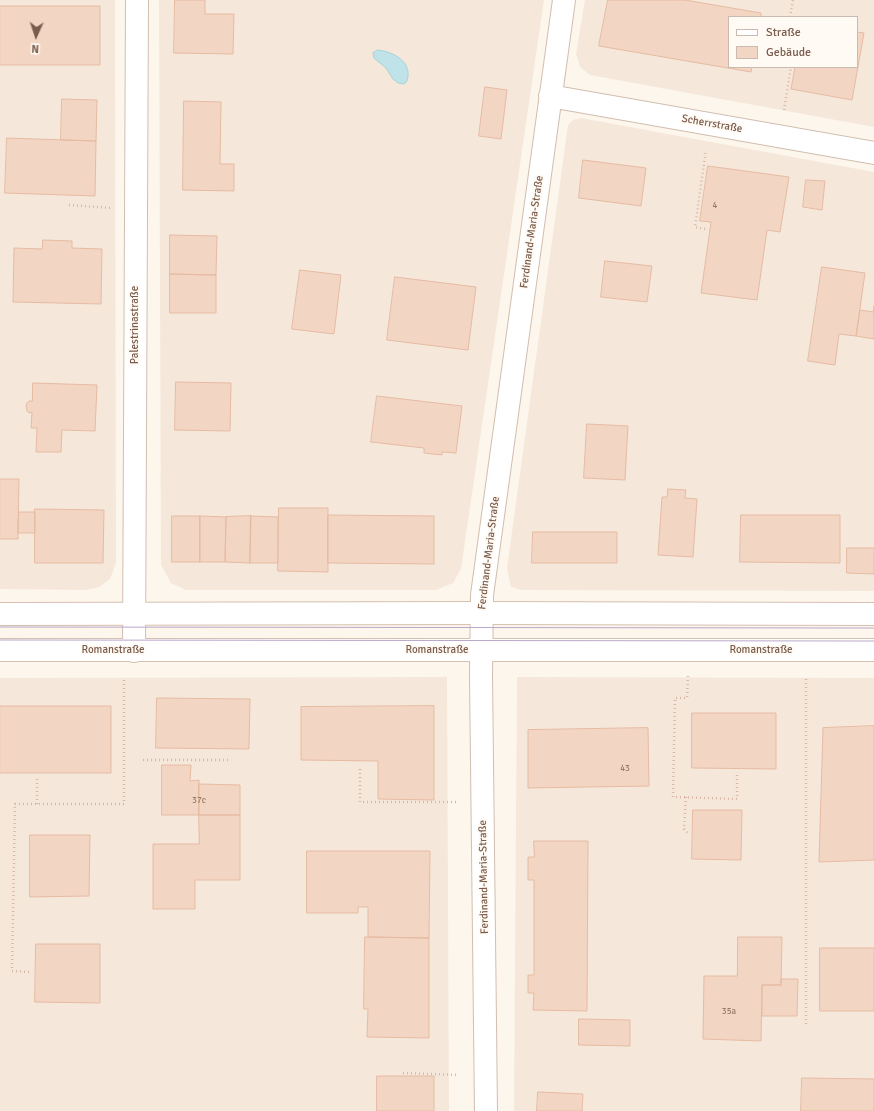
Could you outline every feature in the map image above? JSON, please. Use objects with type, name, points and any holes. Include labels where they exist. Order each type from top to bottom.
[{"type":"street","name":"Palestrinastraße","points":[[129,650],[134,614],[137,0]]},
{"type":"street","name":"Ferdinand-Maria-Straße","points":[[486,1111],[481,675],[482,595],[564,0]]},
{"type":"street","name":"Scherrstraße","points":[[550,96],[874,153]]},
{"type":"street","points":[[0,614],[874,614]]},
{"type":"street","name":"Romanstraße","points":[[0,650],[874,650]]},
{"type":"path","points":[[790,16],[793,0]]},
{"type":"path","points":[[780,136],[791,68]]},
{"type":"path","points":[[704,229],[695,227],[710,124]]},
{"type":"path","points":[[69,205],[115,208]]},
{"type":"path","points":[[29,972],[12,971],[15,804],[124,804],[129,650]]},
{"type":"path","points":[[688,650],[687,698],[675,698],[673,797],[737,799],[737,774]]},
{"type":"path","points":[[806,650],[806,1024]]},
{"type":"path","points":[[143,760],[228,760]]},
{"type":"path","points":[[360,769],[360,802],[483,802]]},
{"type":"path","points":[[36,804],[37,776]]},
{"type":"path","points":[[686,797],[684,829],[689,834]]},
{"type":"path","points":[[403,1073],[486,1075]]},
{"type":"shaded area","points":[[0,0],[115,0],[116,563],[110,579],[99,587],[86,590],[0,589]]},
{"type":"shaded area","points":[[159,0],[544,0],[461,569],[453,583],[436,590],[186,590],[171,583],[161,565]]},
{"type":"shaded area","points":[[585,0],[874,0],[874,127],[590,75],[580,67],[576,54]]},
{"type":"shaded area","points":[[581,118],[874,172],[874,591],[521,590],[511,587],[507,568],[568,125],[573,120]]},
{"type":"shaded area","points":[[447,677],[449,1111],[0,1111],[0,678]]},
{"type":"shaded area","points":[[517,677],[874,678],[874,1111],[514,1111]]},
{"type":"water","points":[[378,50],[390,53],[405,63],[408,74],[407,81],[404,84],[398,83],[393,79],[386,68],[374,58],[373,53]]},
{"type":"building","points":[[175,0],[205,0],[205,14],[234,14],[233,54],[174,53]]},
{"type":"building","points":[[608,0],[685,0],[761,13],[761,16],[728,16],[728,68],[752,68],[751,72],[599,46]]},
{"type":"building","points":[[0,6],[100,6],[100,65],[0,65]]},
{"type":"building","points":[[858,32],[864,33],[858,66]]},
{"type":"building","points":[[795,68],[858,68],[852,100],[791,89]]},
{"type":"building","points":[[485,87],[507,90],[501,139],[479,136]]},
{"type":"building","points":[[62,99],[97,100],[96,141],[61,140]]},
{"type":"building","points":[[184,101],[221,102],[220,164],[234,164],[234,191],[183,190]]},
{"type":"building","points":[[7,138],[96,141],[95,196],[5,193]]},
{"type":"building","points":[[583,160],[646,168],[641,206],[579,198]]},
{"type":"building","points":[[708,166],[789,177],[780,232],[767,230],[757,300],[701,293],[711,222],[700,221]]},
{"type":"building","points":[[806,180],[825,181],[822,210],[803,207]]},
{"type":"building","points":[[170,235],[217,236],[216,275],[170,274]]},
{"type":"building","points":[[43,240],[72,241],[72,248],[102,249],[101,304],[13,302],[14,248],[42,249]]},
{"type":"building","points":[[605,261],[652,266],[647,302],[601,297]]},
{"type":"building","points":[[822,267],[865,273],[856,336],[839,334],[835,365],[808,361]]},
{"type":"building","points":[[300,270],[341,275],[334,334],[292,329]]},
{"type":"building","points":[[170,274],[216,275],[216,313],[170,313]]},
{"type":"building","points":[[395,277],[476,287],[468,350],[387,340]]},
{"type":"building","points":[[874,306],[874,339],[856,336],[860,310],[873,312]]},
{"type":"building","points":[[176,382],[231,383],[230,431],[175,430]]},
{"type":"building","points":[[33,383],[97,385],[95,431],[62,430],[61,452],[36,452],[37,428],[31,428],[32,412],[29,413],[27,411],[26,406],[29,401],[32,401]]},
{"type":"building","points":[[377,396],[462,406],[456,453],[442,452],[442,455],[424,453],[424,448],[371,442]]},
{"type":"building","points":[[587,424],[628,426],[625,480],[584,478]]},
{"type":"building","points":[[0,479],[19,479],[18,539],[0,539]]},
{"type":"building","points":[[668,489],[686,490],[685,498],[697,499],[693,557],[658,555],[662,497],[667,497]]},
{"type":"building","points":[[279,508],[328,508],[328,572],[278,571]]},
{"type":"building","points":[[35,509],[104,510],[103,563],[35,563]]},
{"type":"building","points":[[19,512],[35,512],[35,533],[18,533]]},
{"type":"building","points":[[328,515],[434,516],[434,564],[328,563]]},
{"type":"building","points":[[741,515],[840,515],[840,563],[740,562]]},
{"type":"building","points":[[172,516],[200,516],[200,562],[172,562]]},
{"type":"building","points":[[200,516],[226,517],[225,562],[200,562]]},
{"type":"building","points":[[251,516],[278,517],[278,563],[250,563]]},
{"type":"building","points":[[251,516],[250,563],[225,562],[226,517]]},
{"type":"building","points":[[533,532],[617,532],[617,563],[532,563]]},
{"type":"building","points":[[847,548],[874,548],[874,574],[847,573]]},
{"type":"building","points":[[157,698],[250,699],[249,749],[156,748]]},
{"type":"building","points":[[0,706],[111,706],[111,773],[0,773]]},
{"type":"building","points":[[434,706],[434,800],[378,799],[378,761],[301,760],[301,707]]},
{"type":"building","points":[[692,713],[776,713],[776,769],[692,768]]},
{"type":"building","points":[[874,726],[874,860],[819,862],[823,728]]},
{"type":"building","points":[[648,728],[649,786],[528,788],[528,730]]},
{"type":"building","points":[[162,765],[191,765],[190,781],[199,780],[199,815],[162,815]]},
{"type":"building","points":[[199,784],[240,785],[240,815],[199,815]]},
{"type":"building","points":[[693,810],[742,810],[741,860],[692,859]]},
{"type":"building","points":[[199,815],[240,815],[240,880],[195,880],[195,909],[153,909],[153,844],[199,844]]},
{"type":"building","points":[[30,835],[90,835],[89,896],[30,897]]},
{"type":"building","points":[[534,841],[588,841],[587,1011],[533,1010],[534,993],[528,993],[528,975],[534,975],[534,880],[528,880],[528,857],[534,857]]},
{"type":"building","points":[[307,851],[430,851],[429,938],[368,937],[368,907],[358,907],[358,913],[307,913]]},
{"type":"building","points":[[365,937],[429,938],[429,1038],[367,1037],[368,1009],[364,1009]]},
{"type":"building","points":[[738,937],[782,937],[781,985],[762,985],[761,1041],[703,1039],[704,976],[737,976]]},
{"type":"building","points":[[36,944],[100,944],[100,1003],[35,1002]]},
{"type":"building","points":[[820,948],[874,948],[874,1011],[820,1011]]},
{"type":"building","points":[[781,979],[798,979],[797,1016],[762,1016],[762,985],[781,985]]},
{"type":"building","points":[[579,1019],[630,1020],[630,1046],[579,1045]]},
{"type":"building","points":[[377,1076],[434,1076],[434,1111],[377,1111]]},
{"type":"building","points":[[802,1078],[874,1079],[874,1111],[801,1111]]},
{"type":"building","points":[[538,1092],[583,1094],[582,1111],[537,1111]]},
{"type":"tram line","points":[[0,627],[874,628]]},
{"type":"tram line","points":[[0,640],[874,641]]}]
